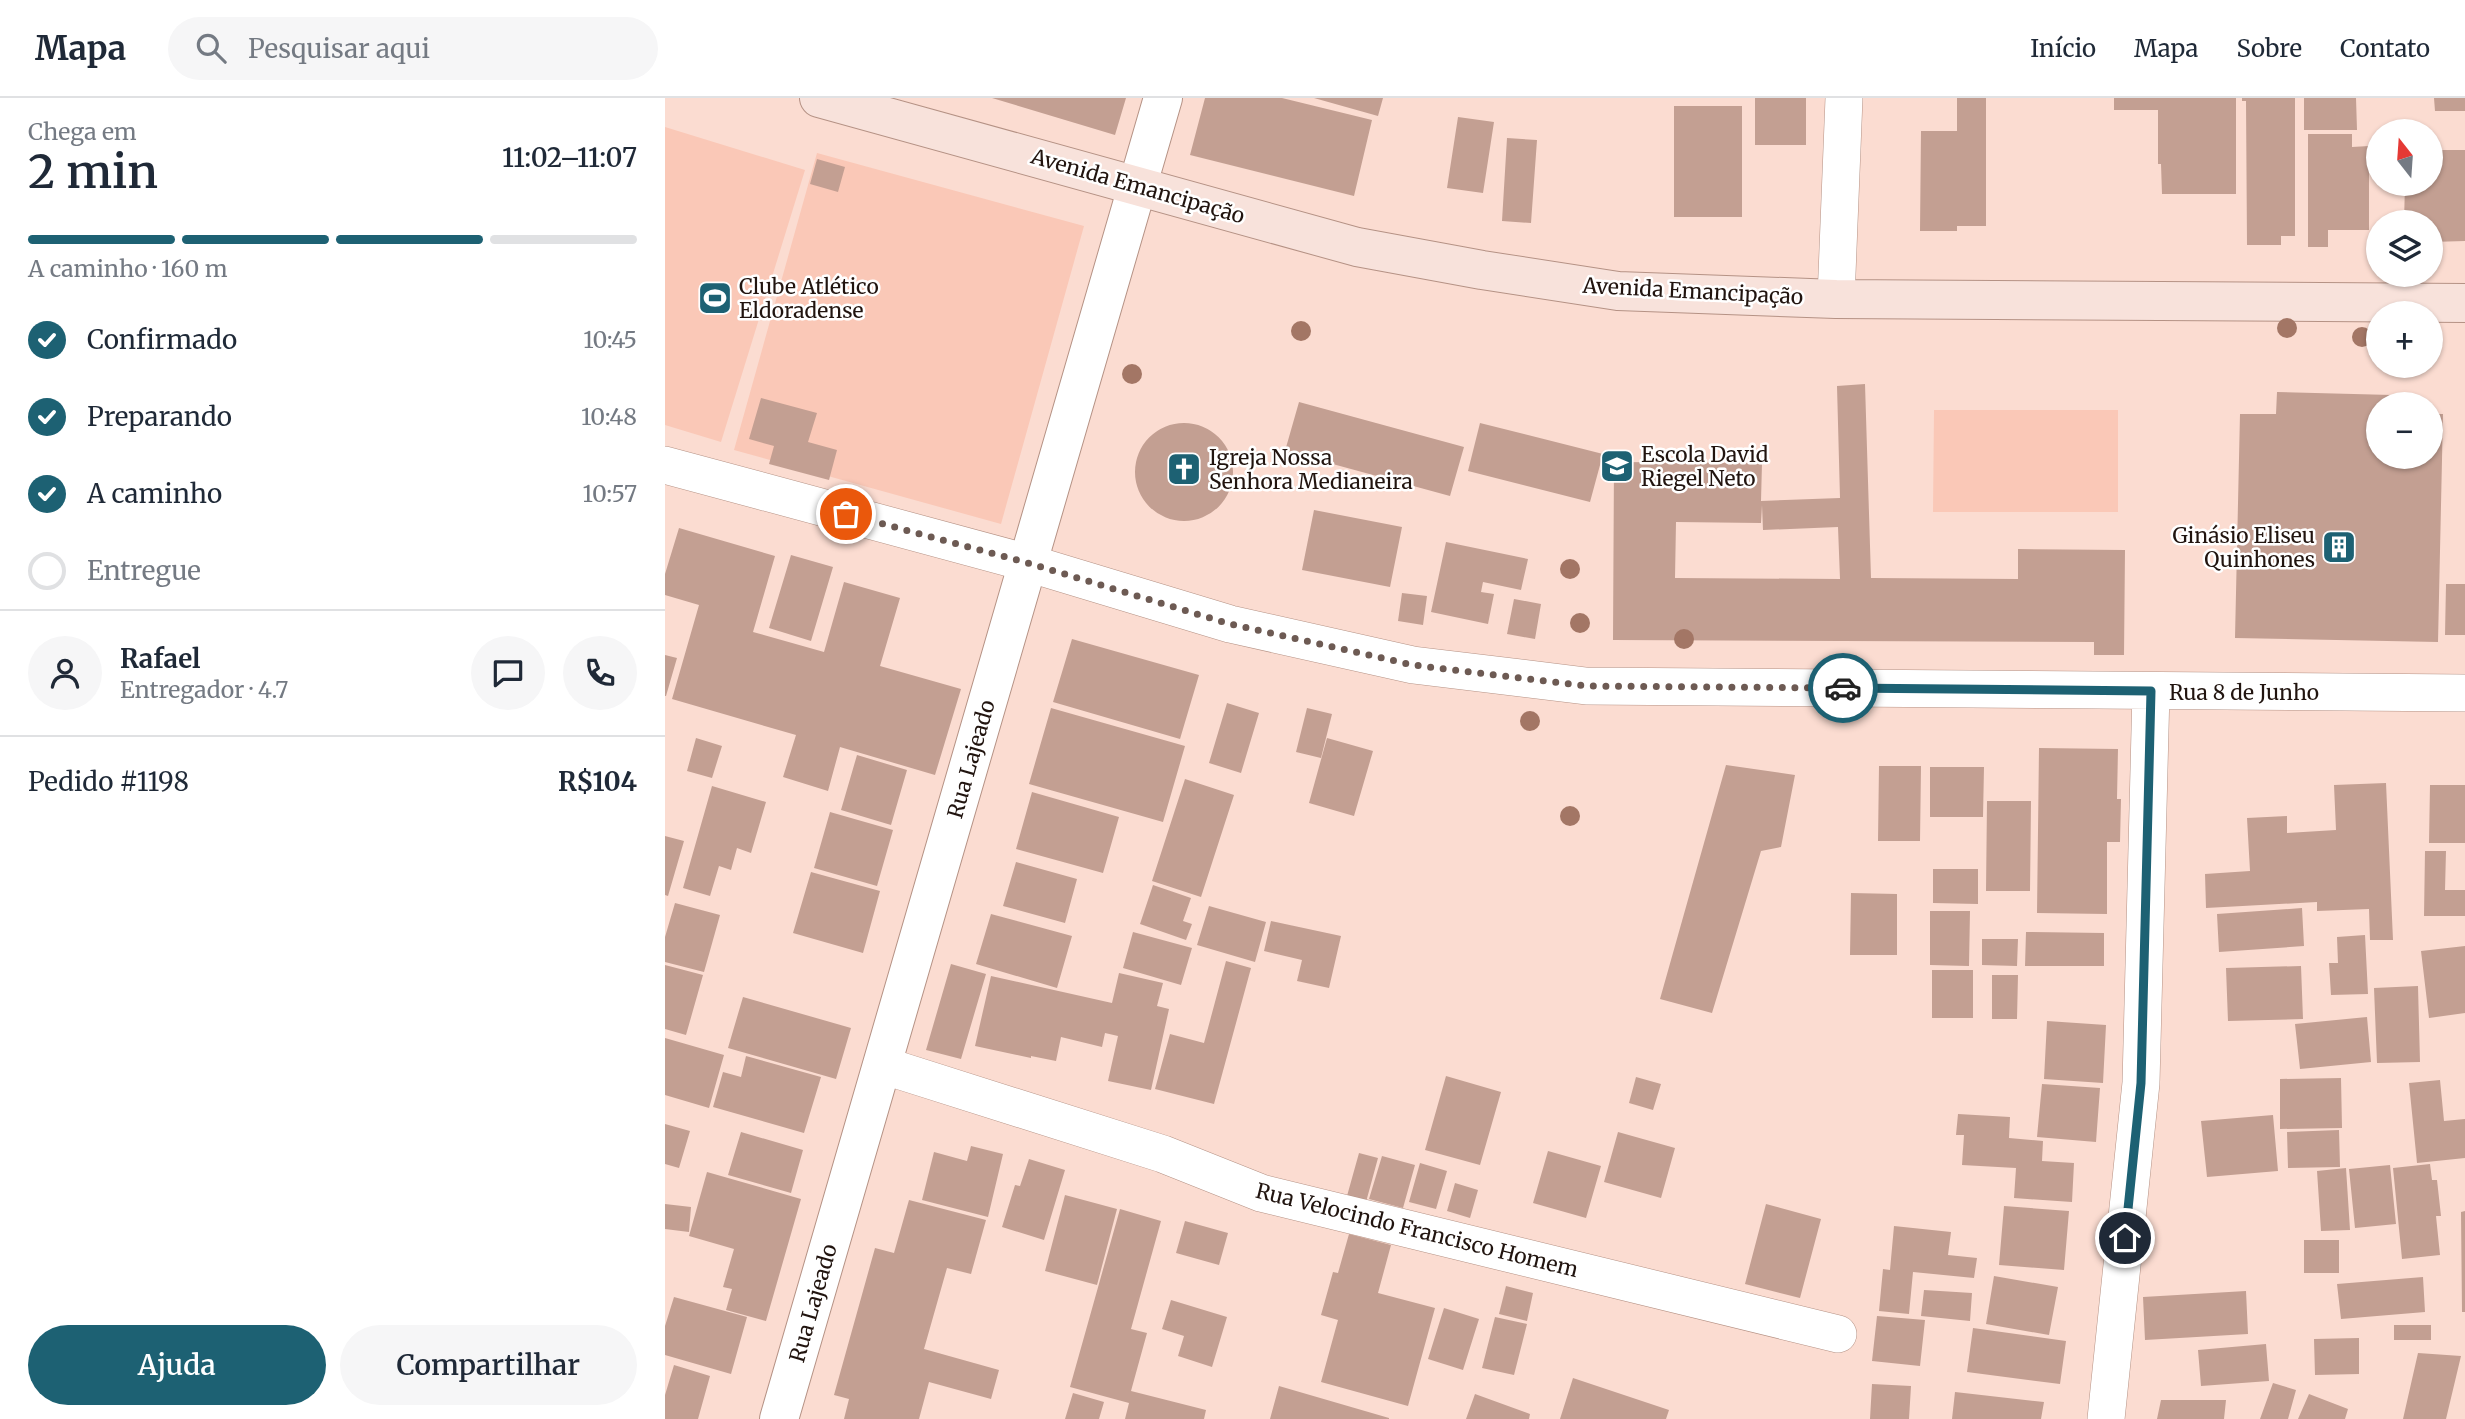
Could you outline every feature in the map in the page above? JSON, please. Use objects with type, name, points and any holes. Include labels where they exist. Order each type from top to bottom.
[{"type":"main road","name":"Avenida Emancipação","points":[[819,98],[1357,247],[1618,291],[1836,299],[2465,303]]},
{"type":"street","name":"Rua Lajeado","points":[[779,1419],[1163,98]]},
{"type":"street","points":[[1836,299],[1844,98]]},
{"type":"street","name":"Rua 8 de Junho","points":[[665,466],[1028,563],[1230,624],[1400,662],[1586,686],[2465,693]]},
{"type":"street","points":[[2106,1419],[2141,1083],[2151,691]]},
{"type":"street","name":"Rua Velocindo Francisco Homem","points":[[882,1066],[1163,1154],[1261,1193],[1838,1334]]},
{"type":"shaded area","name":"Clube Atlético Eldoradense","points":[[665,127],[805,170],[721,442],[665,425]]},
{"type":"shaded area","points":[[817,153],[1084,226],[1001,524],[734,450]]},
{"type":"shaded area","points":[[1934,410],[2118,410],[2118,512],[1933,512]]},
{"type":"building","points":[[992,98],[1126,98],[1115,135]]},
{"type":"building","points":[[1205,98],[1282,98],[1372,120],[1354,196],[1190,155]]},
{"type":"building","points":[[1314,98],[1383,98],[1378,116]]},
{"type":"building","points":[[1755,98],[1806,98],[1806,145],[1755,145]]},
{"type":"building","points":[[1957,98],[1986,98],[1986,226],[1957,226],[1957,231],[1920,231],[1921,131],[1957,131]]},
{"type":"building","points":[[2114,98],[2236,98],[2236,194],[2162,194],[2161,164],[2158,164],[2158,110],[2114,110]]},
{"type":"building","points":[[2242,98],[2295,98],[2295,236],[2281,236],[2281,245],[2247,245],[2246,101],[2242,101]]},
{"type":"building","points":[[2304,98],[2356,98],[2357,130],[2304,130]]},
{"type":"building","points":[[2434,98],[2465,98],[2465,111],[2435,111]]},
{"type":"building","points":[[1674,106],[1742,106],[1742,217],[1674,217]]},
{"type":"building","points":[[1458,117],[1494,122],[1483,193],[1447,188]]},
{"type":"building","points":[[2308,134],[2352,134],[2352,147],[2366,146],[2366,196],[2369,196],[2369,210],[2366,210],[2366,230],[2328,230],[2328,247],[2308,247]]},
{"type":"building","points":[[1507,138],[1537,140],[1531,223],[1502,221]]},
{"type":"building","points":[[2443,150],[2465,150],[2465,241],[2443,242],[2443,210],[2404,210],[2405,196],[2443,196]]},
{"type":"building","points":[[817,159],[845,167],[838,192],[810,184]]},
{"type":"building","points":[[1865,384],[1871,578],[2018,579],[2018,549],[2125,550],[2124,655],[2094,655],[2094,642],[1613,640],[1614,462],[1762,463],[1761,501],[1840,498],[1837,386]],"holes":[[[1762,505],[1763,530],[1838,527],[1840,579],[1675,578],[1676,522],[1761,523]]]},
{"type":"building","name":"Ginásio Eliseu Quinhones","points":[[2277,392],[2366,394],[2366,469],[2442,469],[2438,642],[2235,638],[2240,414],[2276,414]]},
{"type":"building","points":[[761,398],[817,413],[808,442],[837,450],[829,480],[769,464],[774,446],[749,439]]},
{"type":"building","points":[[1299,402],[1464,447],[1450,496],[1285,451]]},
{"type":"building","name":"Igreja Nossa Senhora Medianeira","points":[[1184,423],[1203,427],[1219,437],[1229,453],[1233,472],[1229,491],[1219,507],[1203,517],[1184,521],[1165,517],[1149,507],[1139,491],[1135,472],[1139,453],[1149,437],[1165,427]]},
{"type":"building","points":[[1480,423],[1603,454],[1590,502],[1468,471]]},
{"type":"building","points":[[1314,510],[1402,527],[1390,587],[1302,570]]},
{"type":"building","points":[[679,528],[775,556],[753,632],[824,652],[844,582],[900,598],[880,666],[961,689],[935,775],[840,747],[828,791],[783,777],[796,735],[672,699],[699,605],[665,595],[665,574]]},
{"type":"building","points":[[1446,542],[1528,559],[1521,590],[1483,582],[1481,592],[1494,594],[1488,624],[1431,612]]},
{"type":"building","points":[[791,555],[833,567],[811,641],[769,628]]},
{"type":"building","points":[[2446,584],[2465,584],[2465,635],[2445,635]]},
{"type":"building","points":[[1402,593],[1427,596],[1423,625],[1398,621]]},
{"type":"building","points":[[1514,599],[1541,604],[1535,639],[1507,634]]},
{"type":"building","points":[[1072,639],[1199,675],[1180,739],[1053,702]]},
{"type":"building","points":[[665,655],[677,658],[666,696],[665,696]]},
{"type":"building","points":[[1227,703],[1259,713],[1241,773],[1209,763]]},
{"type":"building","points":[[1051,708],[1185,746],[1163,822],[1029,784]]},
{"type":"building","points":[[1307,708],[1332,714],[1321,758],[1296,752]]},
{"type":"building","points":[[696,738],[722,746],[712,778],[687,771]]},
{"type":"building","points":[[1327,738],[1373,751],[1354,816],[1309,803]]},
{"type":"building","points":[[2039,748],[2118,749],[2120,842],[2107,842],[2107,914],[2037,913]]},
{"type":"building","points":[[857,755],[907,770],[891,825],[841,810]]},
{"type":"building","points":[[1726,765],[1795,775],[1781,847],[1761,851],[1712,1013],[1660,999]]},
{"type":"building","points":[[1879,766],[1921,766],[1920,841],[1878,841]]},
{"type":"building","points":[[1930,767],[1984,767],[1983,817],[1930,817]]},
{"type":"building","points":[[1185,779],[1234,795],[1201,897],[1152,881]]},
{"type":"building","points":[[2386,783],[2393,940],[2370,940],[2369,909],[2317,911],[2317,902],[2206,908],[2205,874],[2250,871],[2247,818],[2287,816],[2287,833],[2336,830],[2334,785]]},
{"type":"building","points":[[2430,785],[2465,785],[2465,843],[2429,843]]},
{"type":"building","points":[[712,786],[766,802],[751,853],[737,848],[731,870],[719,866],[710,896],[683,888]]},
{"type":"building","points":[[1032,792],[1119,817],[1103,873],[1016,849]]},
{"type":"building","points":[[1987,801],[2031,801],[2030,891],[1986,891]]},
{"type":"building","points":[[830,812],[893,830],[877,886],[814,868]]},
{"type":"building","points":[[665,836],[684,841],[668,896],[665,895]]},
{"type":"building","points":[[2425,851],[2446,851],[2445,890],[2465,890],[2465,916],[2424,916]]},
{"type":"building","points":[[1016,862],[1077,879],[1065,923],[1003,906]]},
{"type":"building","points":[[1933,869],[1978,869],[1978,904],[1933,903]]},
{"type":"building","points":[[811,872],[880,891],[863,953],[793,933]]},
{"type":"building","points":[[1153,885],[1191,898],[1183,921],[1192,924],[1186,940],[1140,924]]},
{"type":"building","points":[[1851,893],[1897,894],[1897,955],[1850,955]]},
{"type":"building","points":[[675,903],[720,915],[704,972],[665,962],[665,937]]},
{"type":"building","points":[[1209,906],[1266,922],[1255,962],[1197,945]]},
{"type":"building","points":[[2302,908],[2304,946],[2219,952],[2217,914]]},
{"type":"building","points":[[1930,911],[1970,911],[1969,966],[1930,965]]},
{"type":"building","points":[[991,914],[1072,936],[1057,988],[976,964]]},
{"type":"building","points":[[1271,921],[1341,936],[1329,988],[1297,981],[1302,960],[1264,951]]},
{"type":"building","points":[[1133,932],[1192,948],[1181,985],[1123,968]]},
{"type":"building","points":[[2026,932],[2104,933],[2104,966],[2025,966]]},
{"type":"building","points":[[2365,935],[2368,994],[2331,995],[2329,963],[2338,963],[2337,937]]},
{"type":"building","points":[[1982,939],[2018,939],[2017,966],[1982,965]]},
{"type":"building","points":[[2465,946],[2465,1013],[2429,1018],[2421,951]]},
{"type":"building","points":[[1226,961],[1251,968],[1214,1104],[1155,1089],[1170,1034],[1204,1043]]},
{"type":"building","points":[[951,964],[986,974],[961,1059],[926,1050]]},
{"type":"building","points":[[665,965],[703,975],[686,1035],[665,1029]]},
{"type":"building","points":[[2301,966],[2303,1019],[2228,1021],[2226,968]]},
{"type":"building","points":[[1932,970],[1973,970],[1973,1018],[1932,1018]]},
{"type":"building","points":[[1119,973],[1163,983],[1157,1006],[1169,1009],[1151,1090],[1108,1081],[1118,1036],[1105,1033],[1102,1047],[1061,1037],[1056,1061],[975,1046],[991,976],[1112,1003]]},
{"type":"building","points":[[1992,975],[2018,975],[2017,1019],[1992,1019]]},
{"type":"building","points":[[2418,986],[2420,1062],[2377,1063],[2374,988]]},
{"type":"building","points":[[743,997],[851,1028],[836,1079],[728,1048]]},
{"type":"building","points":[[2367,1017],[2371,1062],[2300,1069],[2295,1024]]},
{"type":"building","points":[[2047,1021],[2106,1025],[2103,1083],[2044,1079]]},
{"type":"building","points":[[665,1038],[724,1055],[709,1108],[665,1095]]},
{"type":"building","points":[[746,1056],[821,1077],[804,1133],[713,1107],[723,1072],[741,1077]]},
{"type":"building","points":[[1446,1076],[1501,1092],[1480,1165],[1425,1150]]},
{"type":"building","points":[[1636,1077],[1661,1084],[1653,1110],[1629,1103]]},
{"type":"building","points":[[2341,1078],[2342,1128],[2280,1129],[2280,1079]]},
{"type":"building","points":[[2440,1080],[2444,1121],[2465,1119],[2465,1158],[2417,1163],[2409,1083]]},
{"type":"building","points":[[2042,1084],[2100,1088],[2096,1142],[2037,1137]]},
{"type":"building","points":[[1958,1114],[2010,1117],[2009,1138],[2043,1141],[2042,1161],[2074,1163],[2072,1202],[2014,1198],[2016,1168],[1962,1165],[1964,1135],[1956,1135]]},
{"type":"building","points":[[2273,1115],[2278,1171],[2207,1177],[2201,1121]]},
{"type":"building","points":[[665,1124],[690,1131],[679,1168],[665,1164]]},
{"type":"building","points":[[2339,1130],[2340,1167],[2288,1168],[2287,1132]]},
{"type":"building","points":[[741,1132],[803,1150],[791,1193],[728,1175]]},
{"type":"building","points":[[1618,1132],[1675,1148],[1661,1198],[1604,1182]]},
{"type":"building","points":[[971,1146],[1003,1154],[988,1217],[922,1200],[934,1152],[967,1161]]},
{"type":"building","points":[[1548,1151],[1601,1166],[1586,1218],[1533,1203]]},
{"type":"building","points":[[1359,1153],[1378,1158],[1366,1202],[1347,1196]]},
{"type":"building","points":[[1382,1156],[1415,1165],[1403,1208],[1369,1199]]},
{"type":"building","points":[[1029,1159],[1065,1170],[1044,1240],[1002,1227],[1015,1185],[1020,1186]]},
{"type":"building","points":[[1420,1163],[1447,1171],[1436,1209],[1409,1202]]},
{"type":"building","points":[[2430,1164],[2432,1180],[2437,1180],[2441,1216],[2436,1216],[2440,1255],[2402,1259],[2393,1168]]},
{"type":"building","points":[[2390,1165],[2396,1224],[2355,1228],[2349,1169]]},
{"type":"building","points":[[2346,1168],[2350,1230],[2321,1231],[2317,1171]]},
{"type":"building","points":[[707,1172],[801,1199],[766,1321],[726,1310],[732,1289],[723,1287],[734,1249],[689,1236]]},
{"type":"building","points":[[1455,1183],[1478,1190],[1470,1218],[1447,1211]]},
{"type":"building","points":[[1065,1195],[1117,1209],[1097,1285],[1045,1271]]},
{"type":"building","points":[[909,1200],[986,1220],[971,1274],[947,1268],[924,1349],[999,1370],[991,1399],[929,1382],[919,1419],[844,1419],[849,1399],[834,1395],[875,1248],[894,1253]]},
{"type":"building","points":[[665,1204],[691,1207],[689,1232],[665,1229]]},
{"type":"building","points":[[1766,1204],[1821,1219],[1800,1298],[1745,1284]]},
{"type":"building","points":[[2004,1206],[2069,1211],[2064,1270],[1999,1265]]},
{"type":"building","points":[[1120,1209],[1161,1221],[1131,1329],[1147,1333],[1131,1391],[1206,1410],[1204,1419],[1125,1419],[1129,1403],[1070,1387]]},
{"type":"building","points":[[2465,1211],[2465,1312],[2462,1312],[2461,1212]]},
{"type":"building","points":[[1185,1221],[1228,1233],[1219,1265],[1176,1253]]},
{"type":"building","points":[[1894,1226],[1951,1232],[1948,1255],[1977,1258],[1974,1278],[1913,1272],[1909,1314],[1879,1311],[1883,1269],[1890,1270]]},
{"type":"building","points":[[1349,1234],[1391,1245],[1378,1293],[1435,1308],[1408,1406],[1321,1382],[1338,1320],[1321,1315],[1333,1272],[1338,1273]]},
{"type":"building","points":[[2304,1240],[2339,1240],[2339,1273],[2304,1273]]},
{"type":"building","points":[[1994,1276],[2058,1287],[2049,1335],[1986,1324]]},
{"type":"building","points":[[2423,1277],[2425,1312],[2341,1319],[2337,1284]]},
{"type":"building","points":[[1506,1286],[1533,1293],[1527,1321],[1499,1314]]},
{"type":"building","points":[[1924,1290],[1972,1293],[1970,1321],[1921,1316]]},
{"type":"building","points":[[2246,1291],[2248,1334],[2145,1340],[2143,1297]]},
{"type":"building","points":[[674,1297],[747,1317],[731,1374],[665,1355],[665,1326]]},
{"type":"building","points":[[1171,1300],[1227,1317],[1212,1367],[1178,1356],[1184,1336],[1162,1329]]},
{"type":"building","points":[[1444,1308],[1479,1319],[1463,1370],[1428,1359]]},
{"type":"building","points":[[1877,1316],[1925,1320],[1920,1366],[1872,1361]]},
{"type":"building","points":[[1495,1317],[1527,1324],[1514,1375],[1482,1368]]},
{"type":"building","points":[[2394,1325],[2431,1325],[2431,1340],[2394,1340]]},
{"type":"building","points":[[1973,1328],[2066,1341],[2060,1384],[1967,1372]]},
{"type":"building","points":[[2359,1338],[2359,1374],[2315,1375],[2314,1339]]},
{"type":"building","points":[[2266,1344],[2269,1381],[2201,1386],[2198,1350]]},
{"type":"building","points":[[2418,1353],[2461,1356],[2446,1419],[2403,1419]]},
{"type":"building","points":[[674,1365],[710,1376],[698,1419],[665,1419],[665,1395]]},
{"type":"building","points":[[1573,1378],[1669,1410],[1666,1419],[1560,1419]]},
{"type":"building","points":[[2273,1383],[2296,1390],[2288,1419],[2260,1419]]},
{"type":"building","points":[[1872,1384],[1911,1386],[1909,1419],[1870,1419]]},
{"type":"building","points":[[1279,1386],[1389,1418],[1389,1419],[1270,1419]]},
{"type":"building","points":[[1955,1392],[2044,1402],[2041,1419],[1952,1419]]},
{"type":"building","points":[[1073,1393],[1104,1402],[1099,1419],[1065,1419]]},
{"type":"building","points":[[1475,1394],[1530,1414],[1529,1419],[1466,1419]]},
{"type":"building","points":[[2309,1394],[2348,1409],[2345,1419],[2298,1419]]},
{"type":"building","points":[[2161,1400],[2226,1400],[2224,1419],[2157,1419]]},
{"type":"way so far","points":[[846,514],[1028,563],[1230,624],[1413,665],[1586,686],[1843,688]]},
{"type":"place","name":"Clube Atlético Eldoradense","points":[[715,298]]},
{"type":"place","name":"Escola David Riegel Neto","points":[[1617,466]]},
{"type":"place","name":"Igreja Nossa Senhora Medianeira","points":[[1184,469]]},
{"type":"place","name":"Ginásio Eliseu Quinhones","points":[[2339,547]]},
{"type":"route","points":[[1843,688],[2151,691],[2141,1083],[2125,1238]]}]
